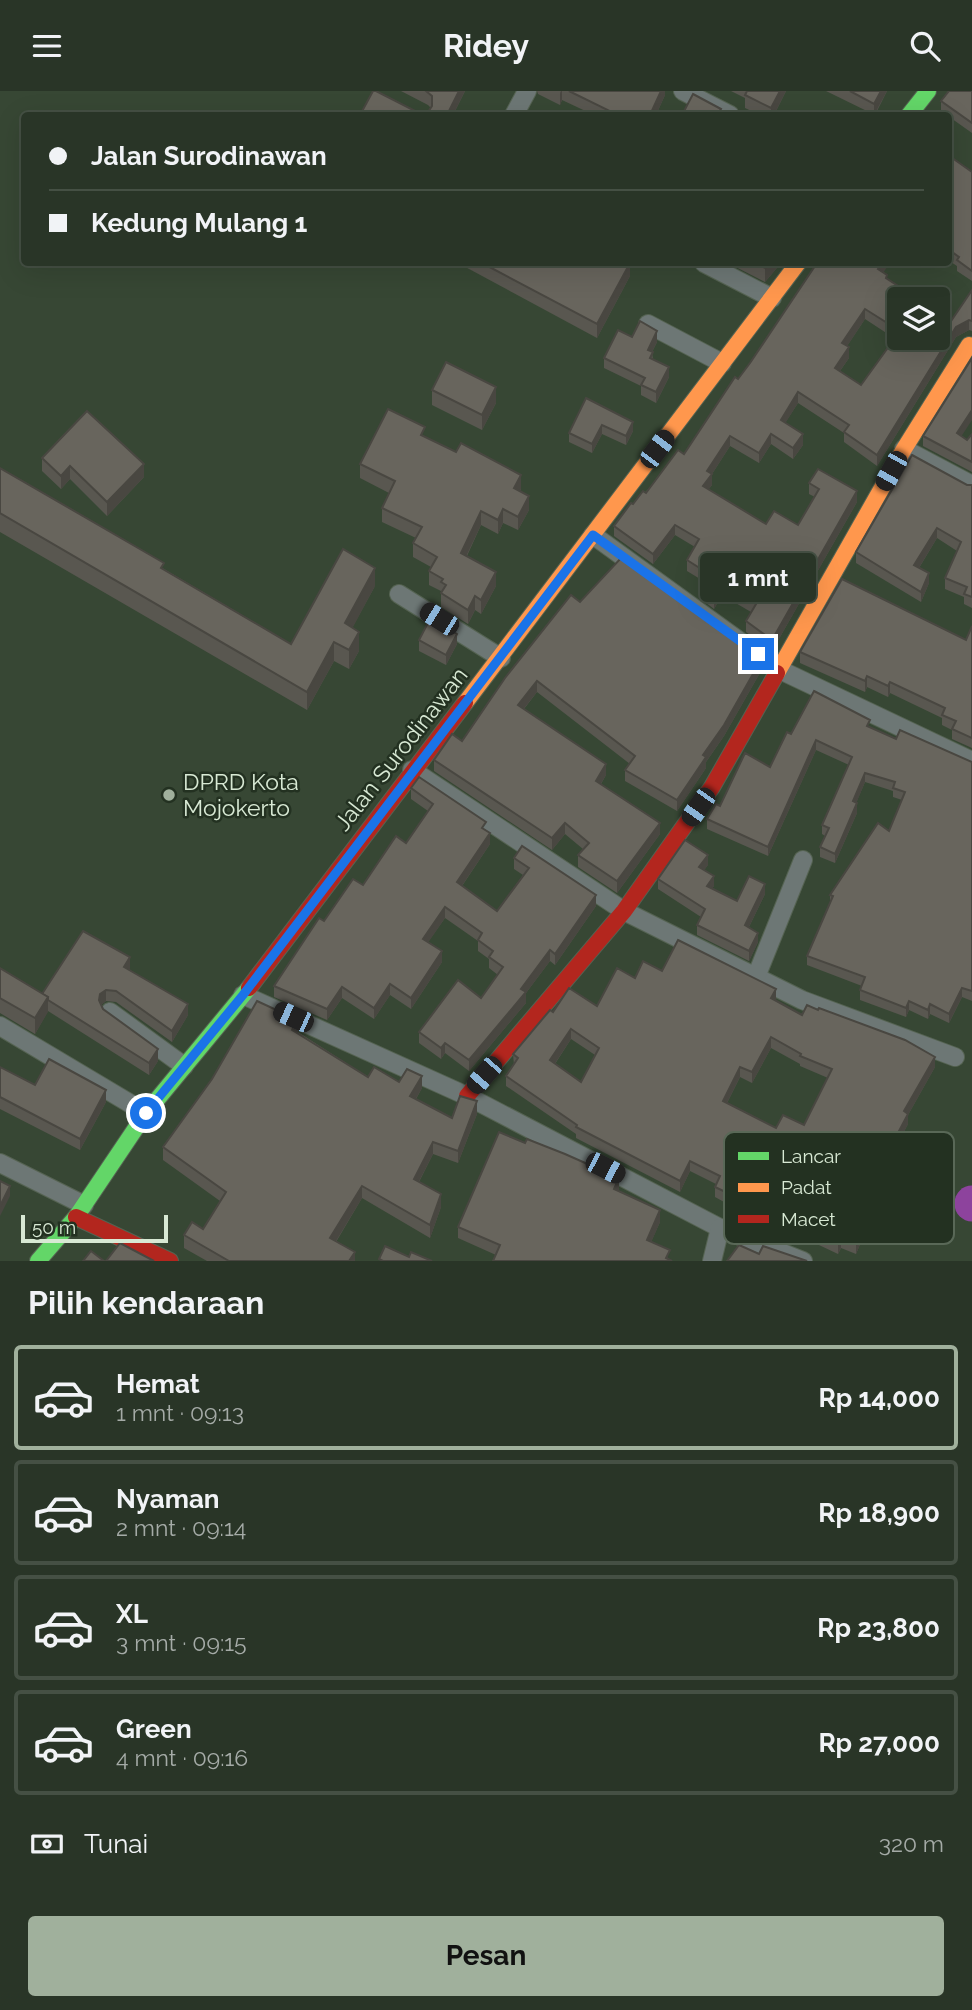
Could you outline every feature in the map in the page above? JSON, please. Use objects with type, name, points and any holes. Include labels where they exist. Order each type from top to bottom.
[{"type":"main road","points":[[911,112],[928,91]]},
{"type":"main road","name":"Jalan Surodinawan","points":[[38,1261],[80,1211],[146,1113],[243,995],[796,266]]},
{"type":"main road","points":[[467,1096],[624,911],[712,787],[904,449],[969,345]]},
{"type":"main road","points":[[80,1211],[170,1261]]},
{"type":"street","points":[[516,112],[527,91]]},
{"type":"street","points":[[683,91],[724,112]]},
{"type":"street","points":[[710,266],[772,298]]},
{"type":"street","points":[[648,324],[722,363]]},
{"type":"street","points":[[904,449],[972,485]]},
{"type":"street","points":[[593,535],[778,669],[972,761]]},
{"type":"street","points":[[399,594],[500,657]]},
{"type":"street","points":[[412,770],[624,911],[802,1000],[955,1057]]},
{"type":"street","points":[[756,977],[803,860]]},
{"type":"street","points":[[243,995],[467,1096],[724,1230]]},
{"type":"street","points":[[110,1012],[184,1066]]},
{"type":"street","points":[[0,1026],[146,1113]]},
{"type":"street","points":[[0,1163],[80,1211]]},
{"type":"street","points":[[712,1261],[720,1228]]},
{"type":"street","points":[[760,1244],[803,1261]]},
{"type":"building","points":[[373,91],[376,91],[417,112],[362,112]]},
{"type":"building","points":[[426,91],[459,91],[448,112],[428,112],[432,106],[432,96]]},
{"type":"building","points":[[569,91],[661,91],[651,112],[612,112]]},
{"type":"building","points":[[747,91],[780,91],[771,108],[745,95]]},
{"type":"building","points":[[850,91],[881,91],[874,104]]},
{"type":"building","points":[[949,91],[972,91],[972,123],[941,101]]},
{"type":"building","points":[[693,94],[721,109],[719,112],[684,112]]},
{"type":"building","points":[[952,158],[972,172],[972,271],[957,260],[959,257],[952,252]]},
{"type":"building","points":[[488,266],[628,266],[597,324]]},
{"type":"building","points":[[815,266],[880,266],[878,269],[887,275],[886,278],[900,287],[887,287],[887,323],[865,309],[842,343],[849,347],[835,368],[861,385],[887,349],[942,350],[877,455],[844,432],[849,425],[798,392],[781,420],[803,434],[793,448],[771,434],[759,453],[730,436],[707,471],[712,474],[703,486],[766,524],[774,511],[798,525],[819,489],[809,483],[818,469],[857,491],[772,640],[746,621],[756,604],[722,585],[714,598],[701,588],[709,574],[687,560],[699,539],[675,525],[653,554],[614,526],[631,503],[633,504],[643,491],[646,493],[678,450],[684,454],[735,377],[738,379]]},
{"type":"building","points":[[972,290],[972,321],[956,327],[950,337],[950,320]]},
{"type":"building","points":[[640,321],[657,331],[648,350],[653,352],[650,358],[669,367],[656,392],[641,385],[645,378],[604,358],[618,330],[632,337]]},
{"type":"building","points":[[972,358],[972,410],[957,433],[967,440],[972,434],[972,462],[923,436]]},
{"type":"building","points":[[446,362],[496,387],[482,415],[432,390]]},
{"type":"building","points":[[586,398],[633,422],[626,436],[602,425],[592,444],[569,433]]},
{"type":"building","points":[[388,409],[425,427],[421,435],[456,452],[461,443],[521,475],[514,488],[529,496],[518,517],[503,509],[498,520],[481,511],[461,553],[496,572],[481,600],[475,596],[468,610],[441,593],[446,585],[441,582],[443,579],[429,571],[437,557],[413,543],[422,527],[382,508],[395,481],[360,464]]},
{"type":"building","points":[[87,411],[144,464],[107,502],[70,466],[61,476],[42,458]]},
{"type":"building","points":[[912,455],[967,485],[972,485],[972,597],[964,594],[967,587],[945,578],[961,542],[937,528],[914,565],[929,573],[921,592],[856,552]]},
{"type":"building","points":[[0,468],[164,563],[161,568],[291,644],[343,549],[375,568],[345,623],[359,632],[349,650],[334,642],[307,692],[0,513]]},
{"type":"building","points":[[621,558],[761,660],[724,725],[703,755],[706,757],[677,800],[625,770],[635,756],[537,681],[518,705],[606,764],[596,781],[660,823],[617,881],[578,855],[589,843],[565,823],[552,838],[434,760],[452,734],[462,741],[505,678],[571,595],[580,602]]},
{"type":"building","points":[[842,579],[966,640],[972,626],[972,738],[952,729],[956,721],[942,715],[945,708],[890,682],[888,686],[867,676],[865,681],[800,652]]},
{"type":"building","points":[[431,617],[457,634],[446,655],[419,640]]},
{"type":"building","points":[[814,691],[870,720],[867,726],[896,739],[900,730],[972,762],[972,991],[962,988],[949,1014],[930,1004],[928,1010],[909,1001],[906,1008],[860,990],[865,977],[807,956],[833,896],[830,895],[878,823],[889,831],[905,792],[893,788],[895,782],[865,773],[853,801],[857,803],[835,854],[820,847],[829,828],[822,825],[852,757],[816,740],[768,847],[707,819],[716,804],[720,806],[745,753],[770,767],[787,732],[791,734]]},
{"type":"building","points":[[419,777],[486,822],[482,828],[490,833],[457,882],[497,911],[529,868],[514,858],[522,846],[596,895],[555,954],[550,950],[521,989],[526,992],[469,1060],[445,1043],[441,1048],[419,1032],[458,980],[481,998],[503,967],[489,957],[493,951],[478,940],[482,933],[445,907],[423,939],[442,951],[411,998],[390,984],[374,1008],[342,987],[327,1009],[274,986],[319,918],[324,921],[353,879],[363,885],[396,836],[406,843],[433,804],[411,788]]},
{"type":"building","points":[[685,840],[708,855],[699,867],[714,876],[707,886],[737,901],[749,876],[765,884],[745,925],[758,933],[749,951],[697,925],[705,909],[658,879]]},
{"type":"building","points":[[83,931],[130,957],[124,967],[188,1004],[172,1031],[116,991],[106,990],[100,994],[99,1000],[103,1009],[158,1049],[149,1063],[42,994]]},
{"type":"building","points":[[678,940],[776,989],[771,998],[802,1015],[807,1005],[818,1010],[819,1008],[905,1040],[935,1057],[904,1111],[908,1114],[899,1132],[724,1132],[724,1191],[715,1187],[720,1176],[690,1161],[680,1181],[576,1127],[577,1125],[506,1076],[518,1058],[513,1054],[550,1010],[553,1012],[569,988],[597,1006],[617,968],[635,978],[643,961],[662,971]],"holes":[[[571,1029],[599,1048],[581,1082],[550,1060]],[[771,1037],[801,1054],[800,1056],[832,1069],[804,1125],[783,1115],[776,1128],[723,1101],[740,1067],[752,1072]]]},
{"type":"building","points":[[0,968],[48,997],[35,1018],[0,998]]},
{"type":"building","points":[[257,1001],[298,1020],[292,1030],[368,1077],[374,1067],[399,1082],[407,1069],[422,1076],[410,1096],[452,1118],[460,1096],[477,1101],[458,1151],[433,1142],[414,1179],[441,1194],[430,1225],[362,1186],[330,1238],[355,1252],[349,1261],[229,1261],[184,1235],[192,1222],[203,1229],[226,1192],[163,1147],[212,1079]]},
{"type":"building","points":[[49,1059],[106,1090],[80,1139],[0,1097],[0,1067],[35,1085]]},
{"type":"building","points":[[499,1132],[525,1143],[527,1139],[619,1178],[614,1189],[660,1210],[647,1240],[670,1250],[666,1258],[672,1261],[493,1261],[500,1245],[458,1227]]},
{"type":"building","points":[[0,1181],[10,1186],[0,1206]]},
{"type":"building","points":[[120,1243],[154,1261],[106,1261]]},
{"type":"building","points":[[739,1245],[759,1254],[763,1246],[807,1261],[727,1261]]},
{"type":"building","points":[[385,1246],[409,1257],[411,1252],[432,1261],[383,1261],[379,1259]]},
{"type":"building","points":[[91,1251],[104,1261],[83,1261]]},
{"type":"traffic: fast","points":[[911,112],[928,91]]},
{"type":"traffic: fast","points":[[38,1261],[76,1217],[146,1113],[249,988]]},
{"type":"traffic: slow","points":[[465,703],[796,266]]},
{"type":"traffic: slow","points":[[777,673],[904,449],[969,345]]},
{"type":"traffic: jam","points":[[467,1096],[624,911],[712,787],[777,673]]},
{"type":"traffic: jam","points":[[249,988],[465,703]]},
{"type":"traffic: jam","points":[[76,1217],[170,1261]]},
{"type":"place","name":"DPRD Kota Mojokerto","points":[[169,795]]},
{"type":"route","points":[[146,1113],[243,995],[593,535],[758,654]]}]
